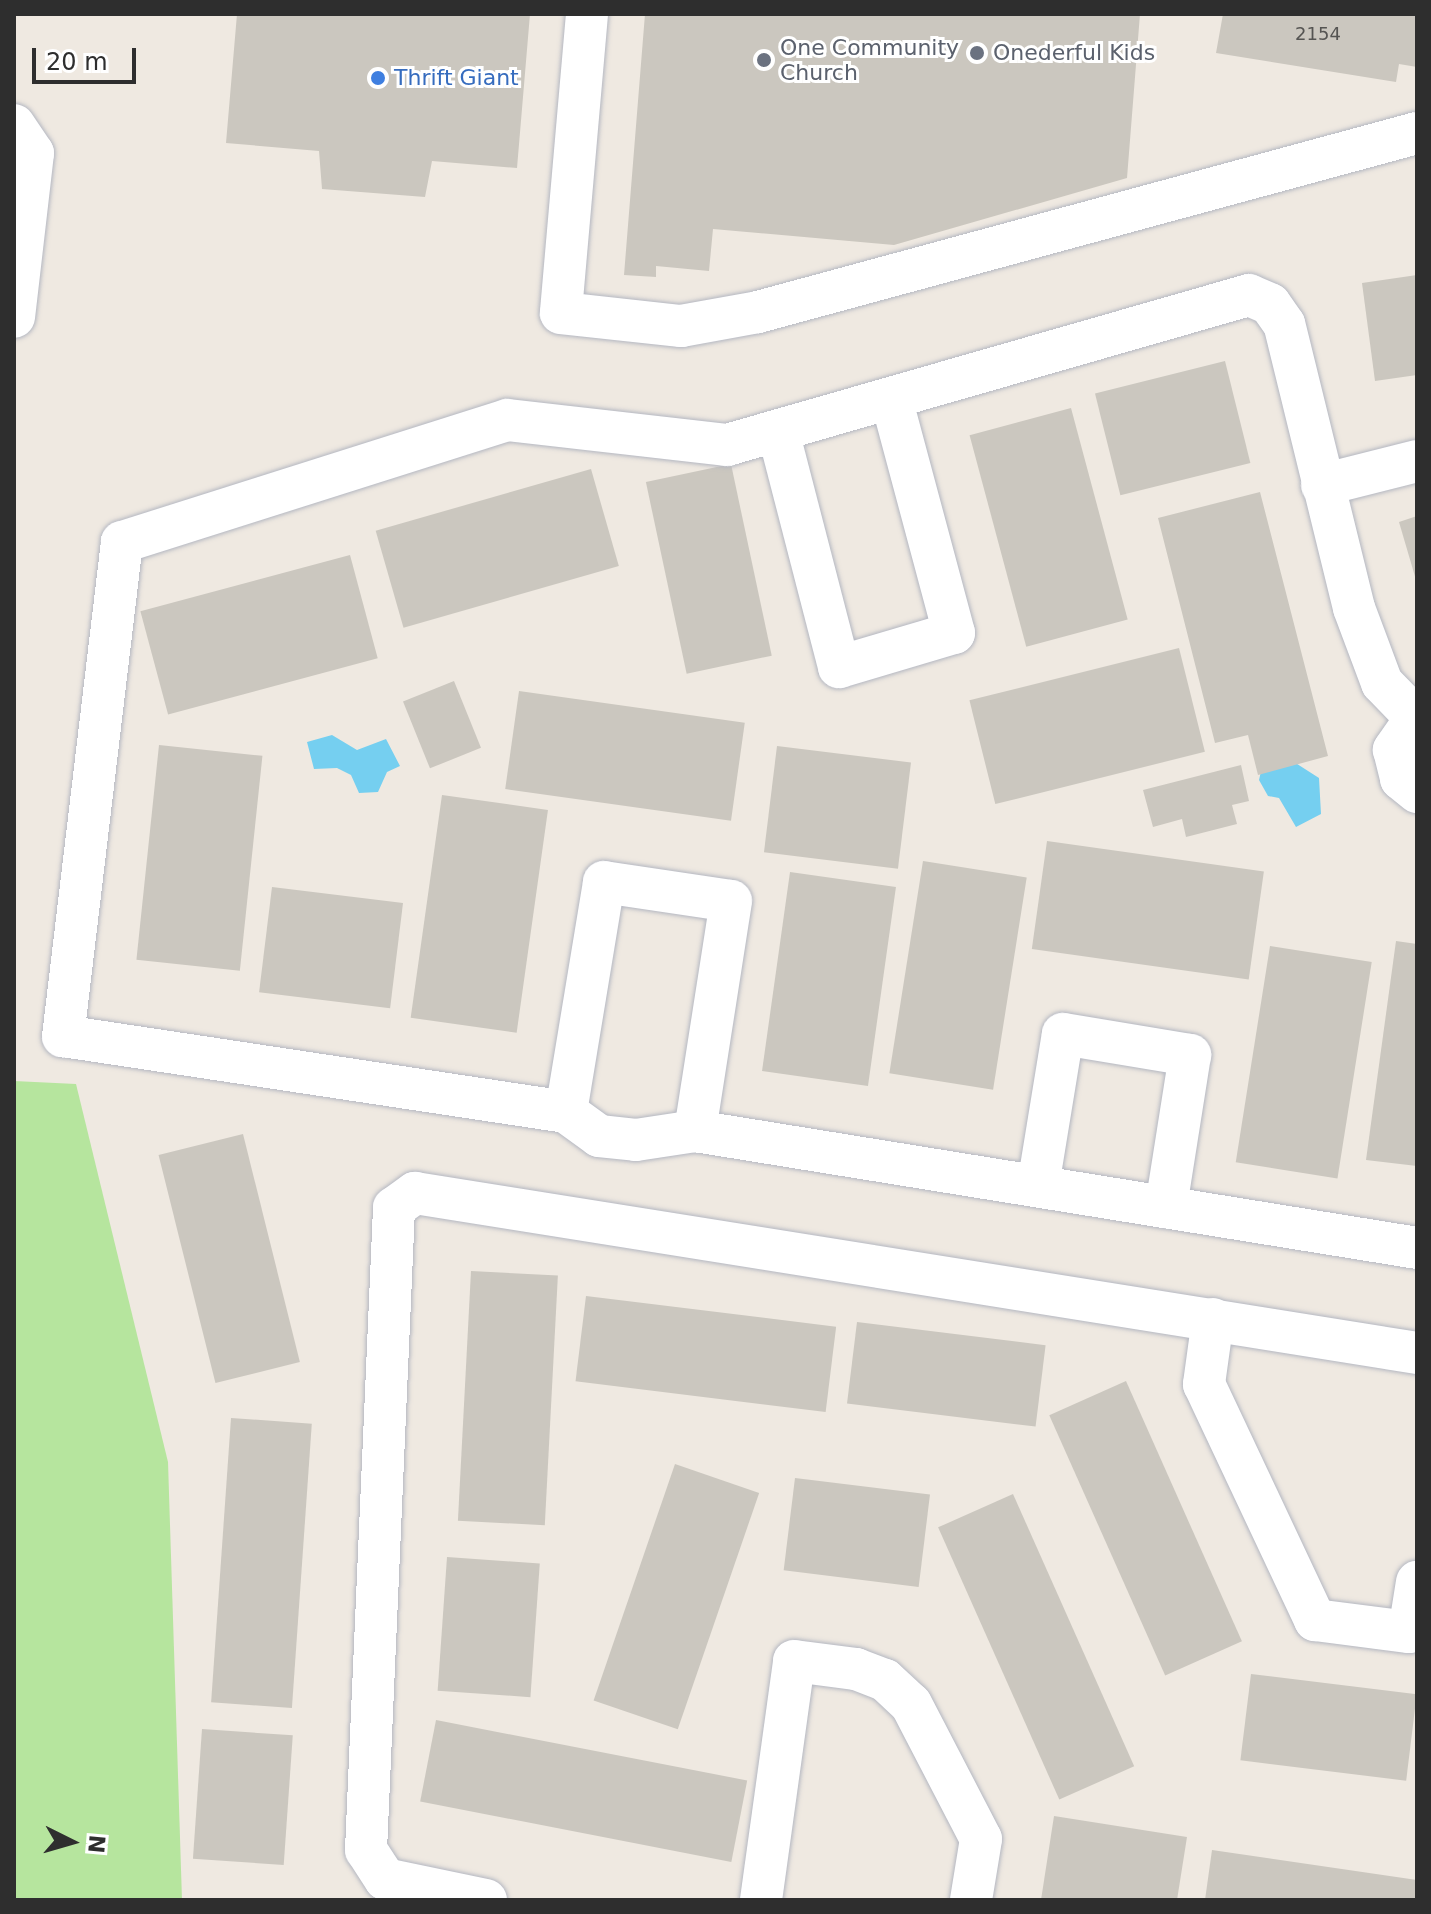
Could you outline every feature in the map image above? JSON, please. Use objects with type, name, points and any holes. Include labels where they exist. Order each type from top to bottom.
[{"type":"lane","points":[[587,14],[561,313],[681,326],[758,312],[1417,133]]},
{"type":"lane","points":[[14,125],[33,153],[14,317]]},
{"type":"lane","points":[[1417,792],[1401,779],[1394,750],[1416,718],[1382,683],[1354,608],[1284,324],[1270,304],[1249,295],[727,445],[507,420],[122,542],[63,1036],[566,1112],[599,1136],[636,1140],[695,1131],[1417,1248]]},
{"type":"lane","points":[[778,431],[839,667],[954,633],[891,398]]},
{"type":"lane","points":[[1322,485],[1417,461]]},
{"type":"lane","points":[[566,1112],[604,882],[731,901],[695,1131]]},
{"type":"lane","points":[[1038,1186],[1063,1034],[1077,1036],[1190,1055],[1166,1207]]},
{"type":"lane","points":[[486,1900],[385,1879],[366,1850],[394,1208],[415,1193],[449,1194],[1417,1353]]},
{"type":"lane","points":[[1213,1319],[1204,1384],[1315,1620],[1409,1632],[1417,1582]]},
{"type":"lane","points":[[761,1900],[794,1661],[856,1669],[885,1680],[911,1704],[981,1839],[971,1900]]},
{"type":"green space","points":[[14,1081],[76,1084],[168,1462],[182,1900],[14,1900]]},
{"type":"water","points":[[332,735],[357,750],[386,739],[400,766],[387,772],[378,792],[359,793],[351,775],[337,768],[314,769],[307,742]]},
{"type":"water","points":[[1294,762],[1319,778],[1321,814],[1296,827],[1279,798],[1268,796],[1259,780],[1262,767]]},
{"type":"building","name":"Thrift Giant","points":[[237,14],[530,14],[517,168],[432,161],[425,197],[322,189],[319,151],[226,143]]},
{"type":"building","points":[[645,14],[1140,14],[1127,178],[894,245],[713,229],[709,271],[656,266],[656,277],[624,275]]},
{"type":"building","points":[[1223,14],[1417,14],[1417,67],[1399,64],[1396,82],[1216,53]]},
{"type":"building","points":[[1417,275],[1417,375],[1375,381],[1362,283]]},
{"type":"building","points":[[1225,361],[1250,463],[1120,495],[1095,393]]},
{"type":"building","points":[[1071,408],[1128,620],[1026,647],[970,435]]},
{"type":"building","points":[[731,464],[772,656],[687,674],[646,482]]},
{"type":"building","points":[[591,469],[619,566],[404,628],[376,531]]},
{"type":"building","points":[[1260,492],[1328,756],[1258,775],[1248,735],[1215,743],[1158,518]]},
{"type":"building","points":[[1417,516],[1417,580],[1416,580],[1399,522]]},
{"type":"building","points":[[350,555],[378,658],[168,715],[140,611]]},
{"type":"building","points":[[1179,648],[1205,752],[995,804],[969,700]]},
{"type":"building","points":[[454,681],[481,748],[430,768],[403,702]]},
{"type":"building","points":[[519,691],[745,723],[731,821],[505,789]]},
{"type":"building","points":[[159,745],[262,756],[240,971],[136,960]]},
{"type":"building","points":[[777,746],[911,762],[898,869],[764,852]]},
{"type":"building","points":[[1241,765],[1249,801],[1232,805],[1237,824],[1186,837],[1182,819],[1153,827],[1143,790]]},
{"type":"building","points":[[442,795],[548,810],[517,1033],[411,1018]]},
{"type":"building","points":[[1047,841],[1264,871],[1249,979],[1032,949]]},
{"type":"building","points":[[923,861],[1027,877],[993,1090],[889,1073]]},
{"type":"building","points":[[790,872],[896,887],[868,1086],[762,1071]]},
{"type":"building","points":[[272,887],[403,903],[390,1008],[259,992]]},
{"type":"building","points":[[1396,941],[1417,944],[1417,1166],[1366,1160]]},
{"type":"building","points":[[1270,946],[1372,962],[1337,1178],[1236,1162]]},
{"type":"building","points":[[243,1134],[300,1362],[215,1383],[159,1155]]},
{"type":"building","points":[[471,1271],[558,1276],[545,1525],[458,1521]]},
{"type":"building","points":[[586,1296],[836,1327],[826,1412],[576,1381]]},
{"type":"building","points":[[857,1322],[1046,1345],[1036,1427],[847,1403]]},
{"type":"building","points":[[1126,1381],[1242,1641],[1165,1676],[1049,1415]]},
{"type":"building","points":[[231,1418],[312,1424],[292,1708],[211,1702]]},
{"type":"building","points":[[675,1464],[759,1493],[678,1729],[594,1700]]},
{"type":"building","points":[[795,1478],[930,1495],[919,1587],[784,1570]]},
{"type":"building","points":[[1013,1494],[1134,1766],[1059,1800],[938,1527]]},
{"type":"building","points":[[447,1557],[540,1563],[530,1697],[438,1691]]},
{"type":"building","points":[[1251,1674],[1417,1694],[1406,1781],[1240,1760]]},
{"type":"building","points":[[436,1720],[747,1780],[731,1862],[420,1801]]},
{"type":"building","points":[[202,1729],[293,1735],[284,1865],[193,1859]]},
{"type":"building","points":[[1054,1816],[1187,1837],[1177,1900],[1041,1900]]},
{"type":"building","points":[[1212,1850],[1417,1880],[1417,1900],[1205,1900]]},
{"type":"place","name":"Onederful Kids","points":[[977,53]]},
{"type":"place","name":"One Community Church","points":[[764,60]]},
{"type":"place","name":"Thrift Giant","points":[[378,78]]}]
